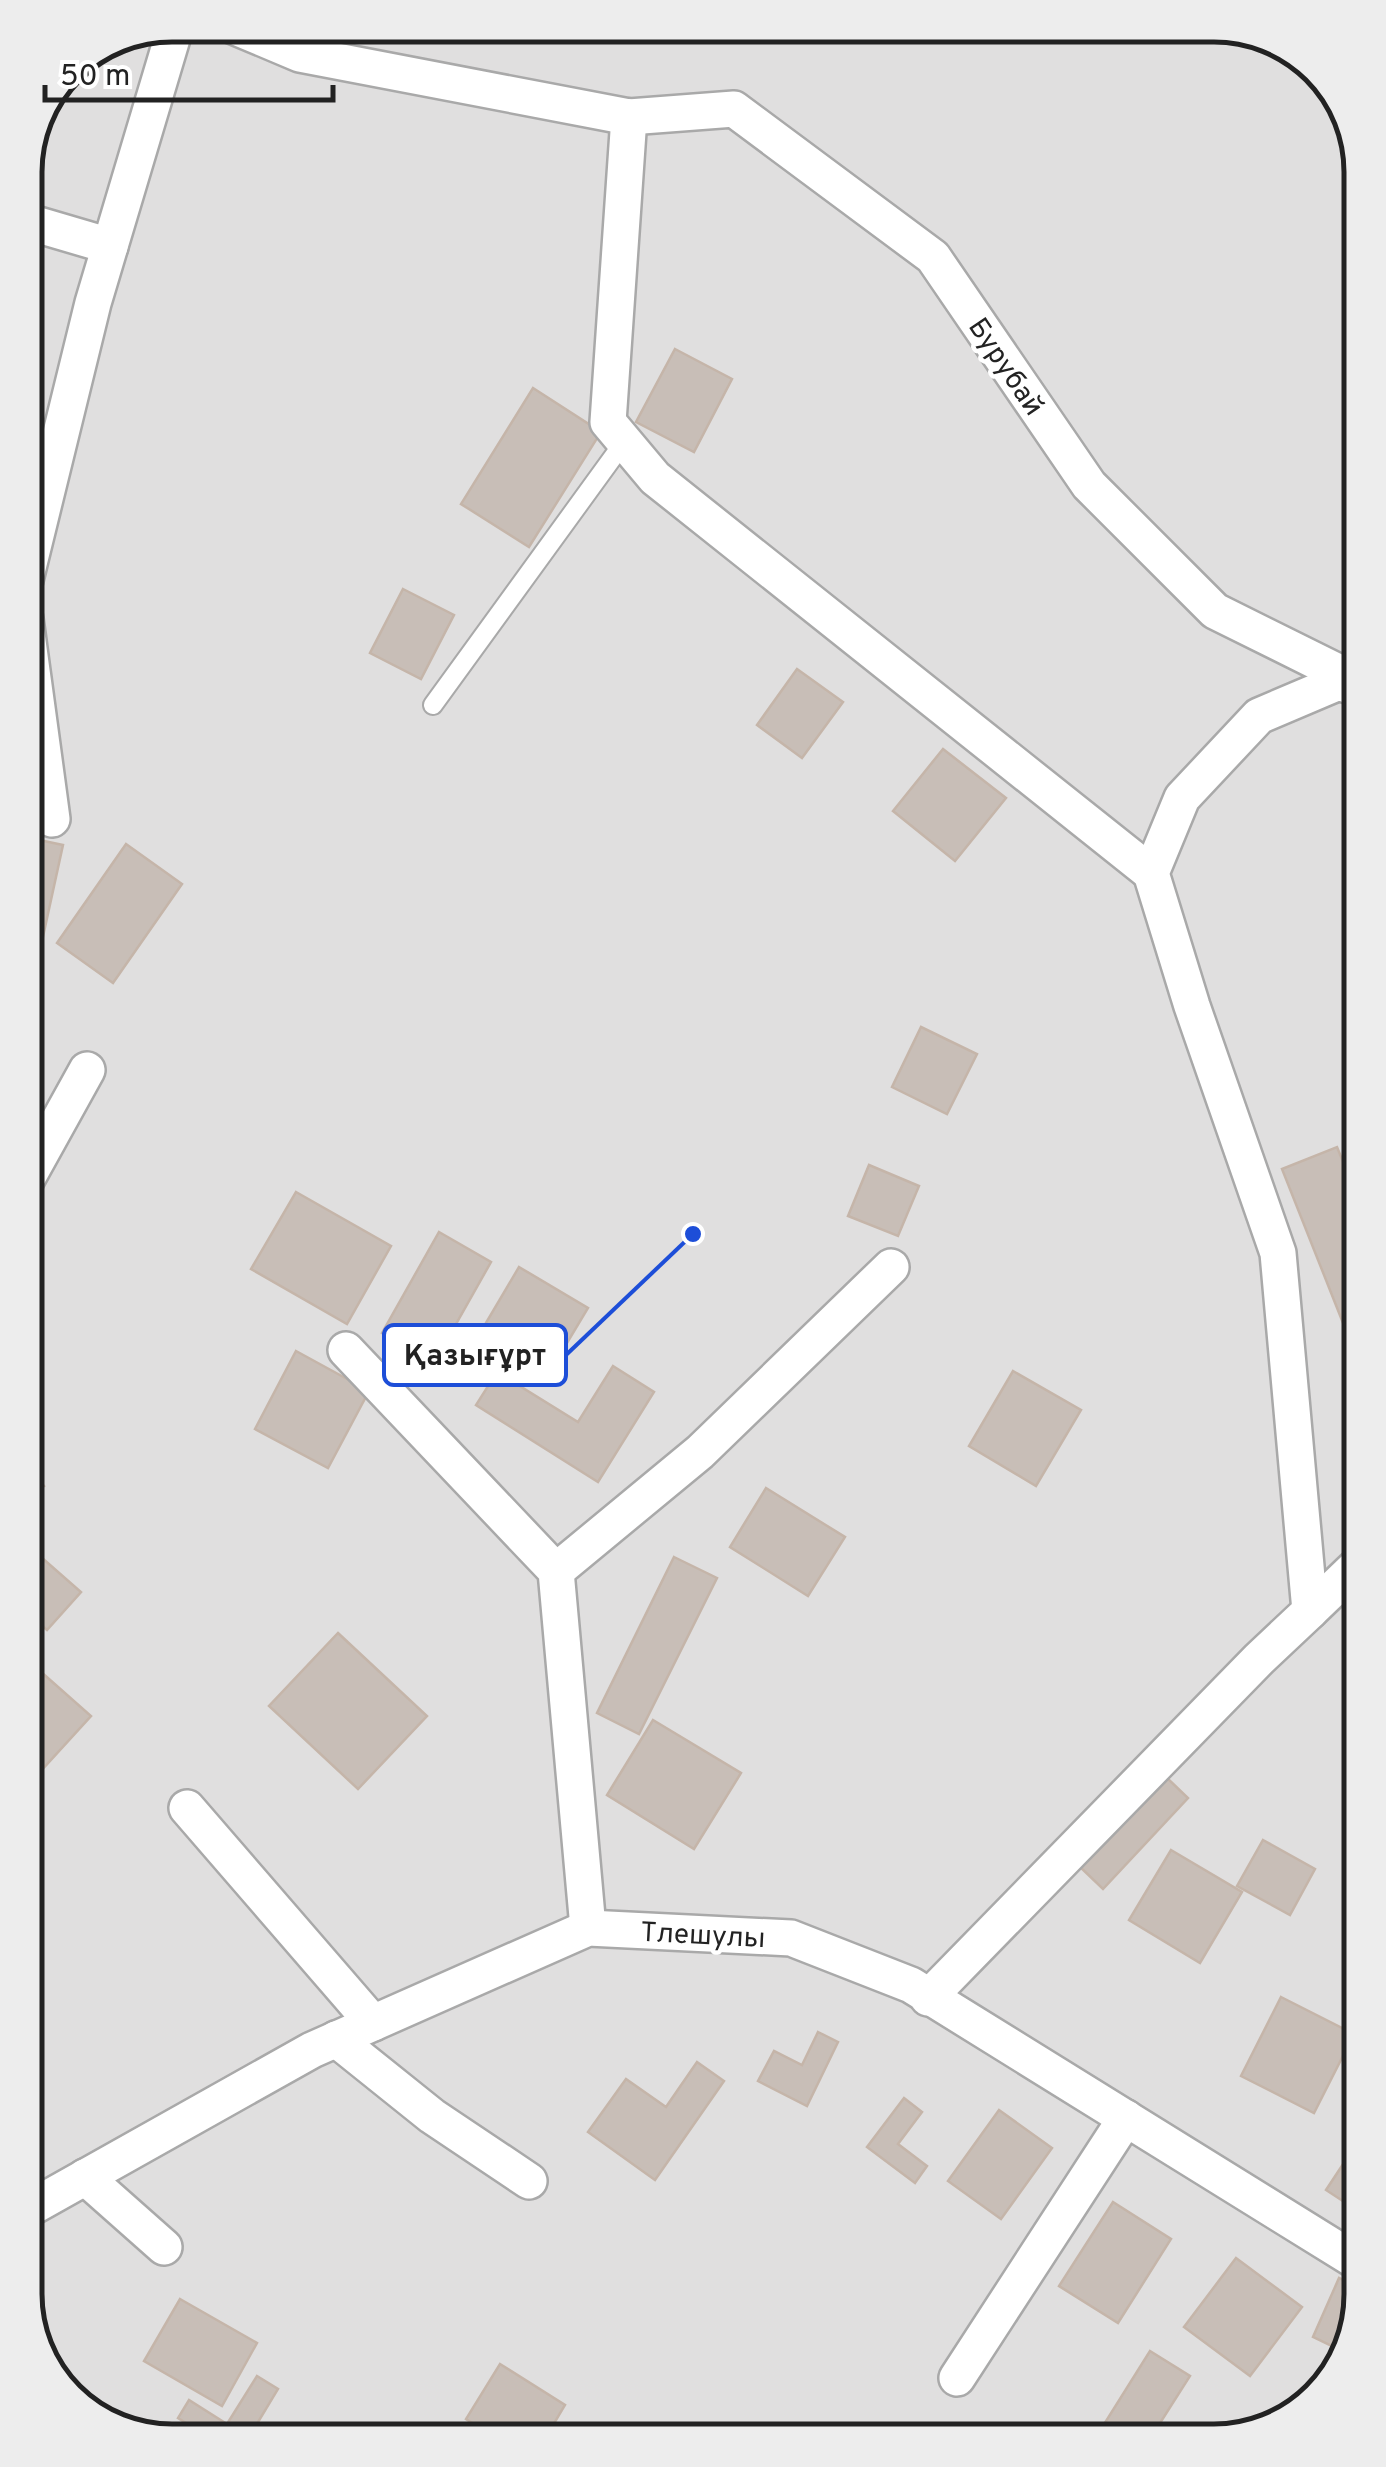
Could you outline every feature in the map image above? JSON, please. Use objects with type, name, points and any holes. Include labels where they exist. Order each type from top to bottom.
[{"type":"street","points":[[43,507],[93,303],[171,42]]},
{"type":"street","name":"Бурубай","points":[[272,42],[300,54],[629,117],[734,109],[933,257],[1088,485],[1215,610],[1344,678]]},
{"type":"street","points":[[629,117],[608,422],[654,478],[1151,873],[1192,1006],[1278,1253],[1310,1611]]},
{"type":"street","points":[[43,226],[110,246]]},
{"type":"street","points":[[1151,873],[1182,798],[1259,716],[1344,683]]},
{"type":"street","points":[[43,750],[52,819]]},
{"type":"street","points":[[43,1151],[88,1070]]},
{"type":"street","points":[[556,1570],[700,1452],[891,1267]]},
{"type":"street","points":[[346,1350],[556,1570],[588,1928]]},
{"type":"street","points":[[928,1998],[1258,1660],[1344,1578]]},
{"type":"street","points":[[187,1808],[372,2023]]},
{"type":"street","name":"Тлешулы","points":[[42,2202],[336,2038],[588,1928],[791,1938],[911,1985],[1344,2253]]},
{"type":"street","points":[[336,2038],[432,2116],[530,2181]]},
{"type":"street","points":[[957,2378],[1126,2118]]},
{"type":"street","points":[[86,2177],[164,2247]]},
{"type":"lane","points":[[433,705],[624,442]]},
{"type":"shaded area","points":[[1222,43],[1255,49],[1286,64],[1311,87],[1330,115],[1341,147],[1344,173],[1344,2294],[1337,2336],[1322,2367],[1299,2392],[1271,2411],[1247,2420],[1213,2424],[164,2424],[131,2418],[100,2403],[75,2380],[56,2352],[45,2320],[42,2294],[43,164],[47,139],[69,93],[108,60],[131,49],[156,44]]},
{"type":"building","points":[[675,349],[732,379],[694,452],[636,422]]},
{"type":"building","points":[[533,388],[601,432],[529,547],[461,504]]},
{"type":"building","points":[[403,589],[454,615],[421,679],[370,653]]},
{"type":"building","points":[[797,669],[843,702],[802,758],[757,725]]},
{"type":"building","points":[[943,749],[1006,798],[955,861],[893,811]]},
{"type":"building","points":[[43,841],[63,845],[43,938]]},
{"type":"building","points":[[126,844],[182,884],[113,983],[57,943]]},
{"type":"building","points":[[921,1027],[977,1054],[947,1114],[892,1087]]},
{"type":"building","points":[[1337,1147],[1344,1164],[1344,1325],[1282,1169]]},
{"type":"building","points":[[869,1165],[919,1186],[898,1236],[848,1216]]},
{"type":"building","points":[[296,1192],[391,1246],[347,1324],[251,1269]]},
{"type":"building","points":[[439,1232],[491,1262],[434,1363],[382,1333]]},
{"type":"building","points":[[519,1267],[588,1308],[546,1378],[477,1338]]},
{"type":"building","points":[[296,1351],[369,1391],[328,1468],[255,1429]]},
{"type":"building","points":[[613,1366],[654,1392],[598,1482],[476,1405],[497,1372],[578,1422]]},
{"type":"building","points":[[1013,1371],[1081,1410],[1036,1486],[969,1446]]},
{"type":"building","points":[[766,1488],[845,1537],[808,1596],[730,1547]]},
{"type":"building","points":[[674,1557],[717,1578],[639,1734],[597,1713]]},
{"type":"building","points":[[42,1558],[81,1592],[47,1630],[42,1626]]},
{"type":"building","points":[[338,1633],[427,1716],[358,1789],[269,1706]]},
{"type":"building","points":[[42,1673],[91,1716],[42,1769]]},
{"type":"building","points":[[653,1720],[741,1773],[694,1849],[607,1795]]},
{"type":"building","points":[[1165,1776],[1188,1798],[1103,1889],[1079,1866]]},
{"type":"building","points":[[1263,1840],[1315,1869],[1290,1915],[1237,1886]]},
{"type":"building","points":[[1171,1850],[1242,1892],[1200,1963],[1129,1920]]},
{"type":"building","points":[[1281,1997],[1344,2029],[1344,2054],[1314,2113],[1241,2076]]},
{"type":"building","points":[[818,2032],[838,2042],[807,2106],[758,2081],[774,2051],[802,2065]]},
{"type":"building","points":[[697,2062],[724,2081],[655,2180],[588,2132],[626,2079],[666,2107]]},
{"type":"building","points":[[904,2098],[922,2112],[898,2144],[927,2166],[915,2183],[867,2147]]},
{"type":"building","points":[[999,2110],[1052,2148],[1001,2219],[948,2181]]},
{"type":"building","points":[[1344,2163],[1344,2202],[1326,2190]]},
{"type":"building","points":[[1113,2202],[1171,2239],[1118,2323],[1059,2286]]},
{"type":"building","points":[[1236,2258],[1302,2307],[1250,2376],[1184,2327]]},
{"type":"building","points":[[1339,2278],[1344,2280],[1342,2311],[1332,2346],[1313,2337]]},
{"type":"building","points":[[180,2299],[257,2343],[222,2406],[144,2361]]},
{"type":"building","points":[[1150,2351],[1190,2376],[1159,2424],[1104,2424]]},
{"type":"building","points":[[500,2364],[565,2405],[554,2424],[474,2424],[466,2419]]},
{"type":"building","points":[[257,2376],[278,2389],[257,2424],[227,2424]]},
{"type":"building","points":[[189,2400],[227,2424],[188,2424],[178,2418]]},
{"type":"place","name":"Қазығұрт","points":[[693,1234]]}]
